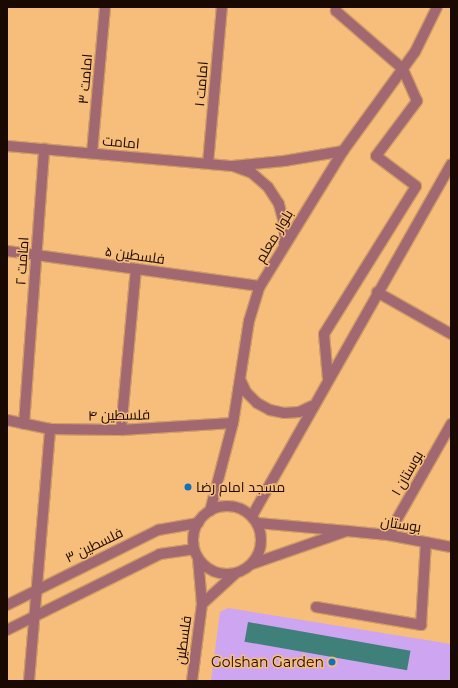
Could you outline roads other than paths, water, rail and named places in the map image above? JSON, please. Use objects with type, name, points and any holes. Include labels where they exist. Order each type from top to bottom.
[{"type":"street","name":"امامت ۳","points":[[92,153],[105,7]]},
{"type":"street","name":"امامت ۱","points":[[208,163],[222,7]]},
{"type":"street","points":[[328,379],[324,334],[416,186],[376,156],[417,101],[403,69],[336,11],[336,7]]},
{"type":"street","name":"بلوار معلم","points":[[210,511],[233,423],[249,321],[260,286],[284,244],[343,151],[415,52],[437,7]]},
{"type":"street","name":"امامت","points":[[7,146],[233,166]]},
{"type":"street","name":"امامت ۲","points":[[24,424],[44,149]]},
{"type":"street","points":[[233,166],[284,161],[343,151]]},
{"type":"street","points":[[254,520],[312,406],[451,164]]},
{"type":"street","points":[[233,166],[252,173],[268,187],[279,204],[283,217],[284,244]]},
{"type":"street","name":"فلسطین ۵","points":[[7,251],[260,286]]},
{"type":"street","points":[[121,430],[136,269]]},
{"type":"street","points":[[377,292],[451,334]]},
{"type":"street","points":[[240,379],[246,392],[257,403],[270,410],[284,413],[299,412],[312,406]]},
{"type":"street","name":"فلسطین ۴","points":[[7,420],[50,429],[121,430],[233,423]]},
{"type":"street","name":"بوستان ۱","points":[[388,535],[451,424]]},
{"type":"street","points":[[29,681],[36,615],[50,429]]},
{"type":"street","points":[[202,604],[194,532],[198,523],[210,511],[228,506],[236,507],[254,520],[261,544],[252,564]]},
{"type":"street","name":"بوستان","points":[[254,520],[388,535],[451,547]]},
{"type":"street","name":"فلسطین ۳","points":[[7,605],[158,530],[198,523]]},
{"type":"street","points":[[202,604],[236,573],[252,564],[347,531]]},
{"type":"street","points":[[316,607],[421,626],[426,542]]},
{"type":"street","points":[[196,553],[203,564],[218,573],[236,573]]},
{"type":"street","points":[[7,630],[160,554],[196,553]]},
{"type":"street","name":"فلسطین","points":[[192,681],[202,604]]},
{"type":"water","points":[[248,622],[410,651],[407,670],[245,642]]},
{"type":"place","name":"مسجد امام رضا","points":[[188,487]]},
{"type":"place","name":"Golshan Garden","points":[[332,662]]}]
